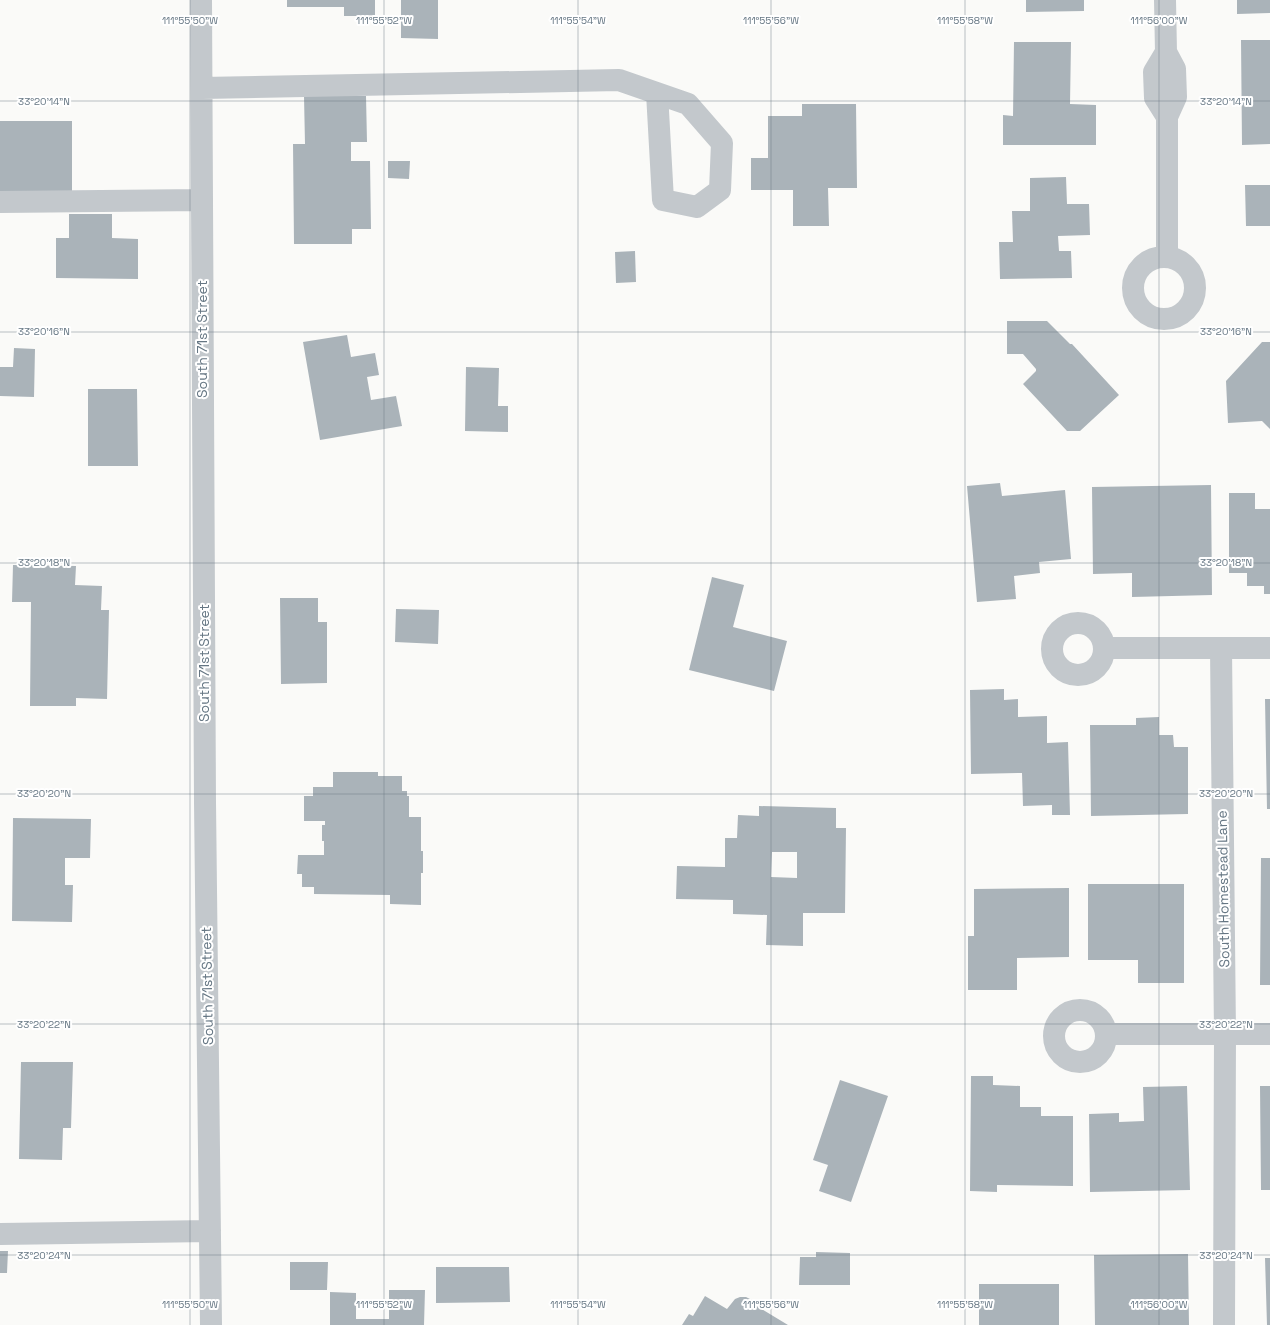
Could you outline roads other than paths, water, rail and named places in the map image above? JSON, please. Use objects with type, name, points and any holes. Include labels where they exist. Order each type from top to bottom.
[{"type":"street","name":"South 71st Street","points":[[201,0],[205,802],[211,1325]]},
{"type":"street","points":[[1165,0],[1166,52],[1154,72],[1155,98],[1167,117],[1167,257]]},
{"type":"street","points":[[202,88],[618,80],[656,93],[688,104],[722,143],[720,190],[697,207],[663,200],[656,93]]},
{"type":"street","points":[[0,202],[202,200]]},
{"type":"street","points":[[1104,648],[1270,648]]},
{"type":"street","name":"South Homestead Lane","points":[[1221,648],[1225,1034],[1224,1325]]},
{"type":"street","points":[[1106,1034],[1270,1034]]},
{"type":"street","points":[[0,1234],[210,1231]]}]
